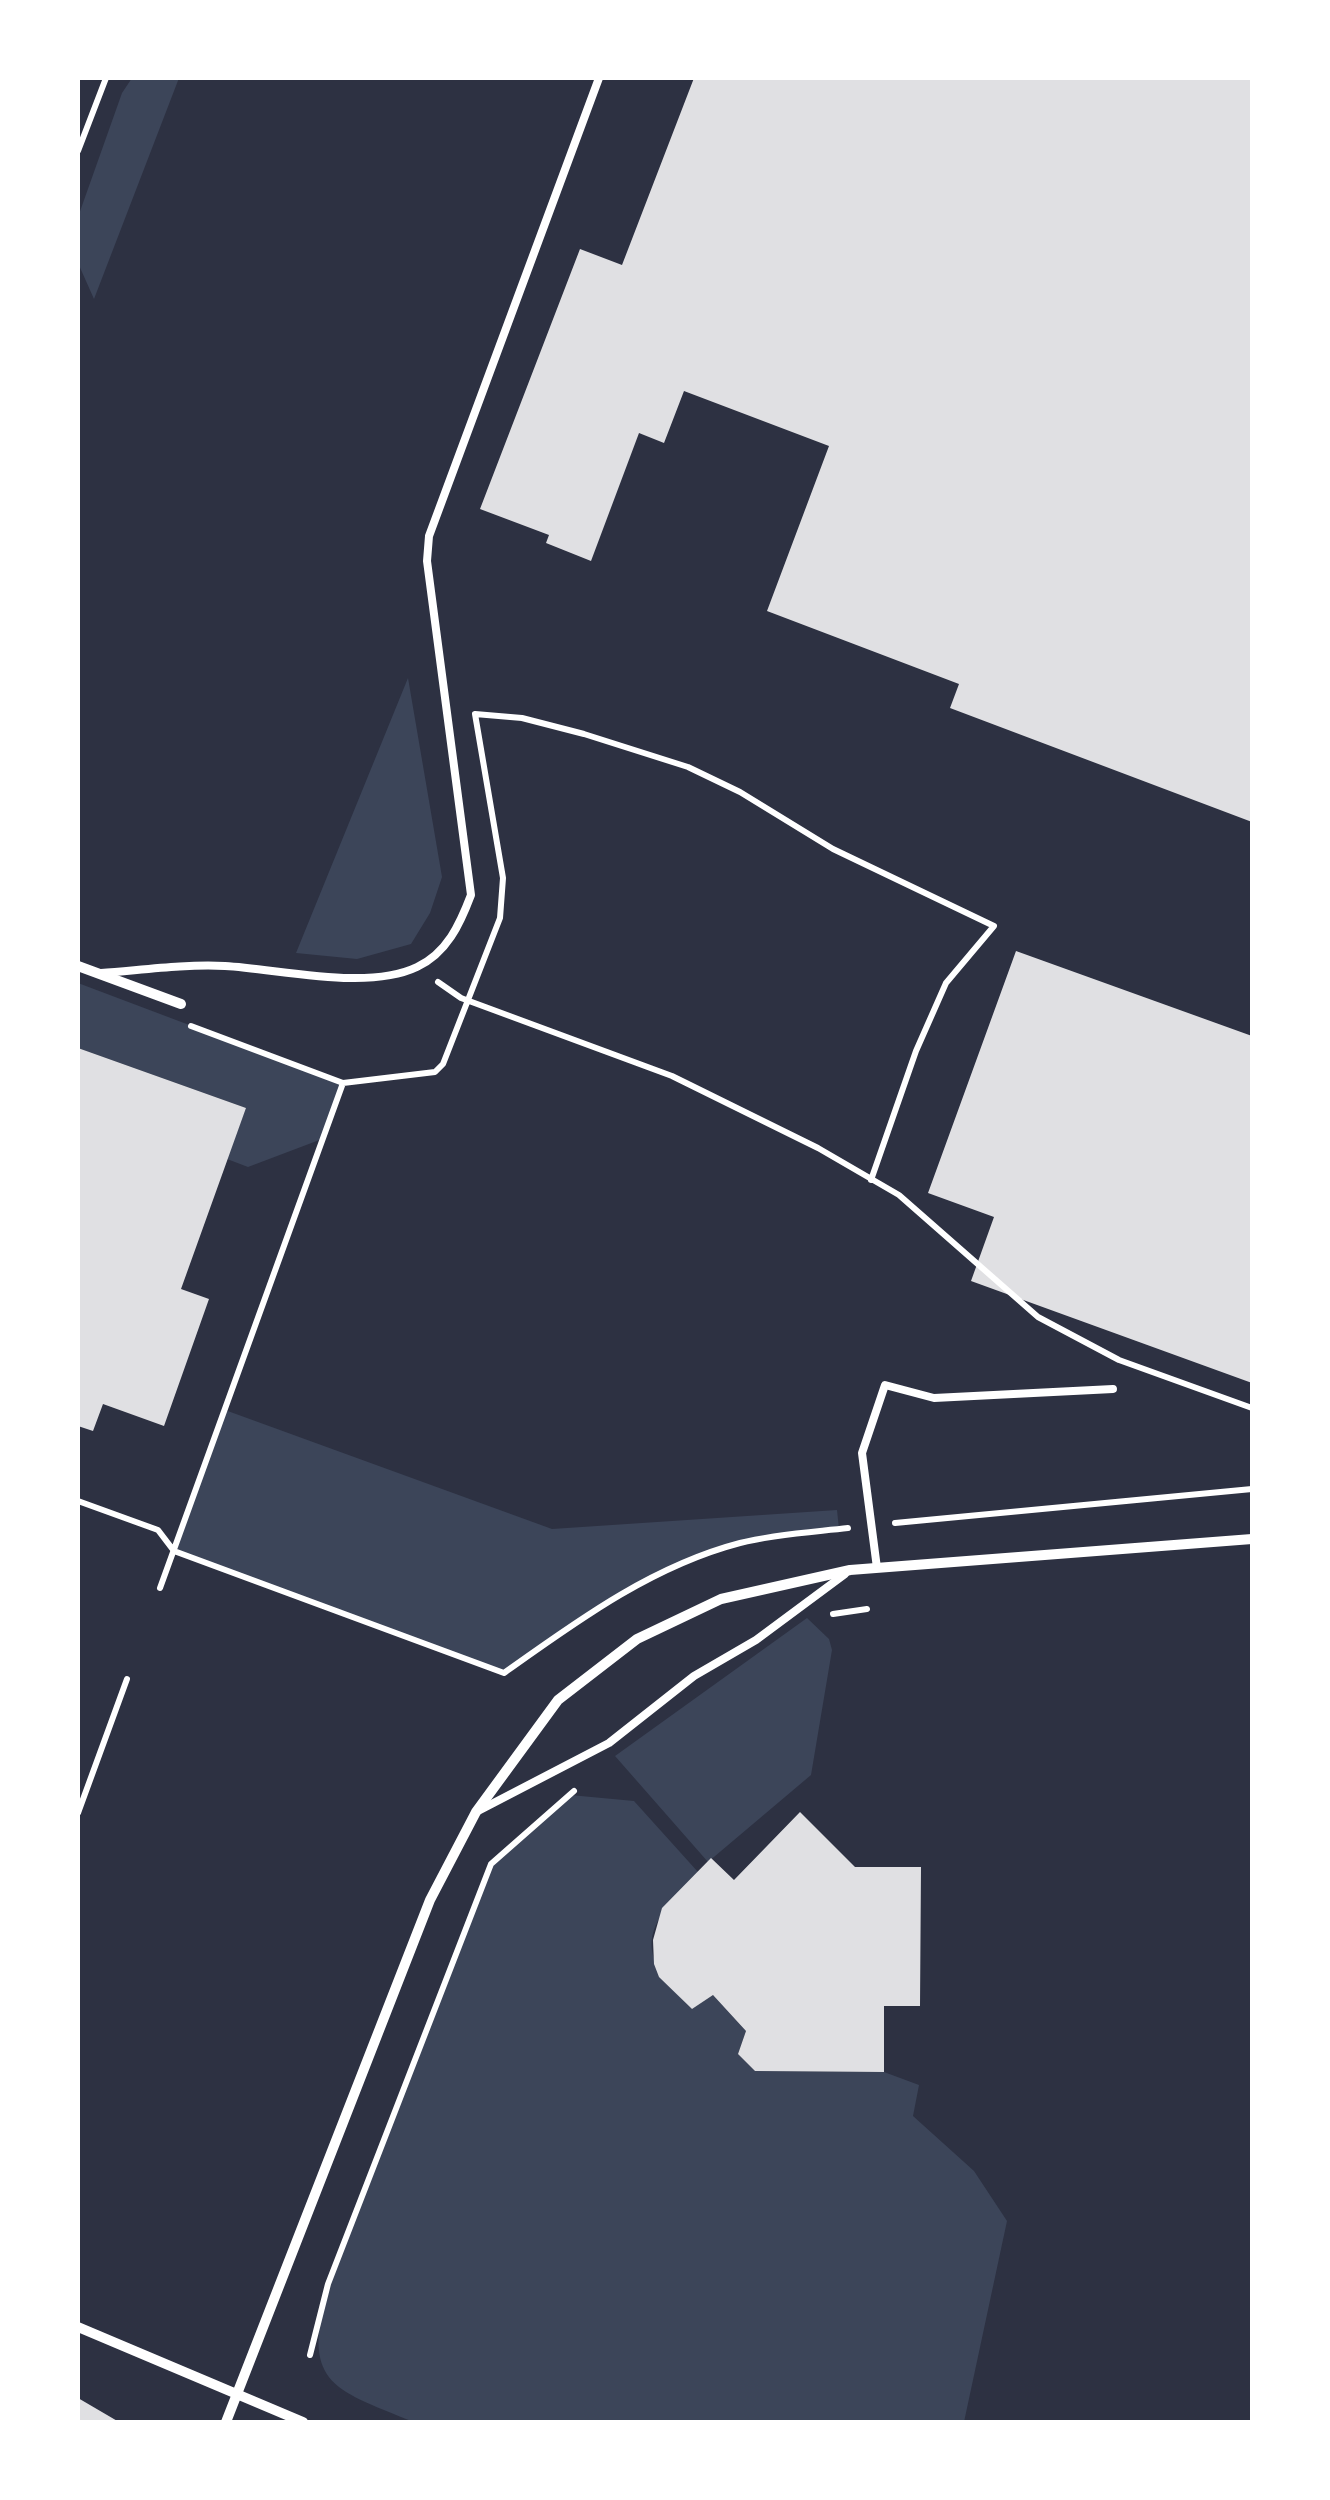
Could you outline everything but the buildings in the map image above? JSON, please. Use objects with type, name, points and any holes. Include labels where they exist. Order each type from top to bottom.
[{"type":"street","points":[[78,966],[181,1004]]},
{"type":"street","points":[[226,2422],[430,1900],[476,1812],[558,1700],[637,1639],[722,1599],[850,1570],[1252,1539]]},
{"type":"street","points":[[78,2327],[303,2422]]},
{"type":"lane","points":[[97,973],[221,966],[372,978],[416,968],[444,947],[460,925],[471,895],[427,561],[429,536],[600,78]]},
{"type":"lane","points":[[877,1568],[862,1453],[885,1385],[934,1398],[1113,1389]]},
{"type":"lane","points":[[476,1812],[609,1743],[694,1676],[756,1640],[850,1570]]},
{"type":"path","points":[[78,152],[106,78]]},
{"type":"path","points":[[475,714],[568,730],[688,767],[740,792],[833,849],[994,926],[946,983],[910,1066],[871,1180]]},
{"type":"path","points":[[416,968],[461,998],[672,1076],[871,1180],[899,1196],[1038,1317],[1119,1360],[1252,1408]]},
{"type":"path","points":[[160,1588],[343,1083],[184,1023]]},
{"type":"path","points":[[78,1501],[158,1530],[174,1552],[504,1672]]},
{"type":"path","points":[[822,1616],[867,1609]]},
{"type":"path","points":[[78,1813],[126,1679]]},
{"type":"path","points":[[310,2355],[328,2284],[490,1864],[580,1786]]},
{"type":"shaded area","points":[[132,78],[179,78],[94,299],[78,263],[78,217],[122,93]]},
{"type":"shaded area","points":[[408,678],[442,877],[430,913],[411,944],[357,959],[296,953]]},
{"type":"shaded area","points":[[78,983],[343,1083],[322,1139],[248,1167],[227,1159],[246,1108],[78,1048]]},
{"type":"shaded area","points":[[225,1410],[552,1529],[837,1510],[839,1529],[751,1541],[676,1567],[587,1616],[504,1673],[174,1551]]},
{"type":"shaded area","points":[[807,1618],[829,1639],[832,1650],[811,1775],[708,1862],[615,1756]]},
{"type":"shaded area","points":[[570,1795],[634,1801],[698,1872],[656,1925],[653,1955],[673,1989],[692,2009],[713,1995],[746,2031],[738,2054],[755,2071],[884,2072],[919,2085],[913,2116],[974,2171],[1007,2221],[964,2422],[414,2422],[361,2400],[329,2377],[321,2362],[319,2343],[328,2284],[491,1864]]}]
